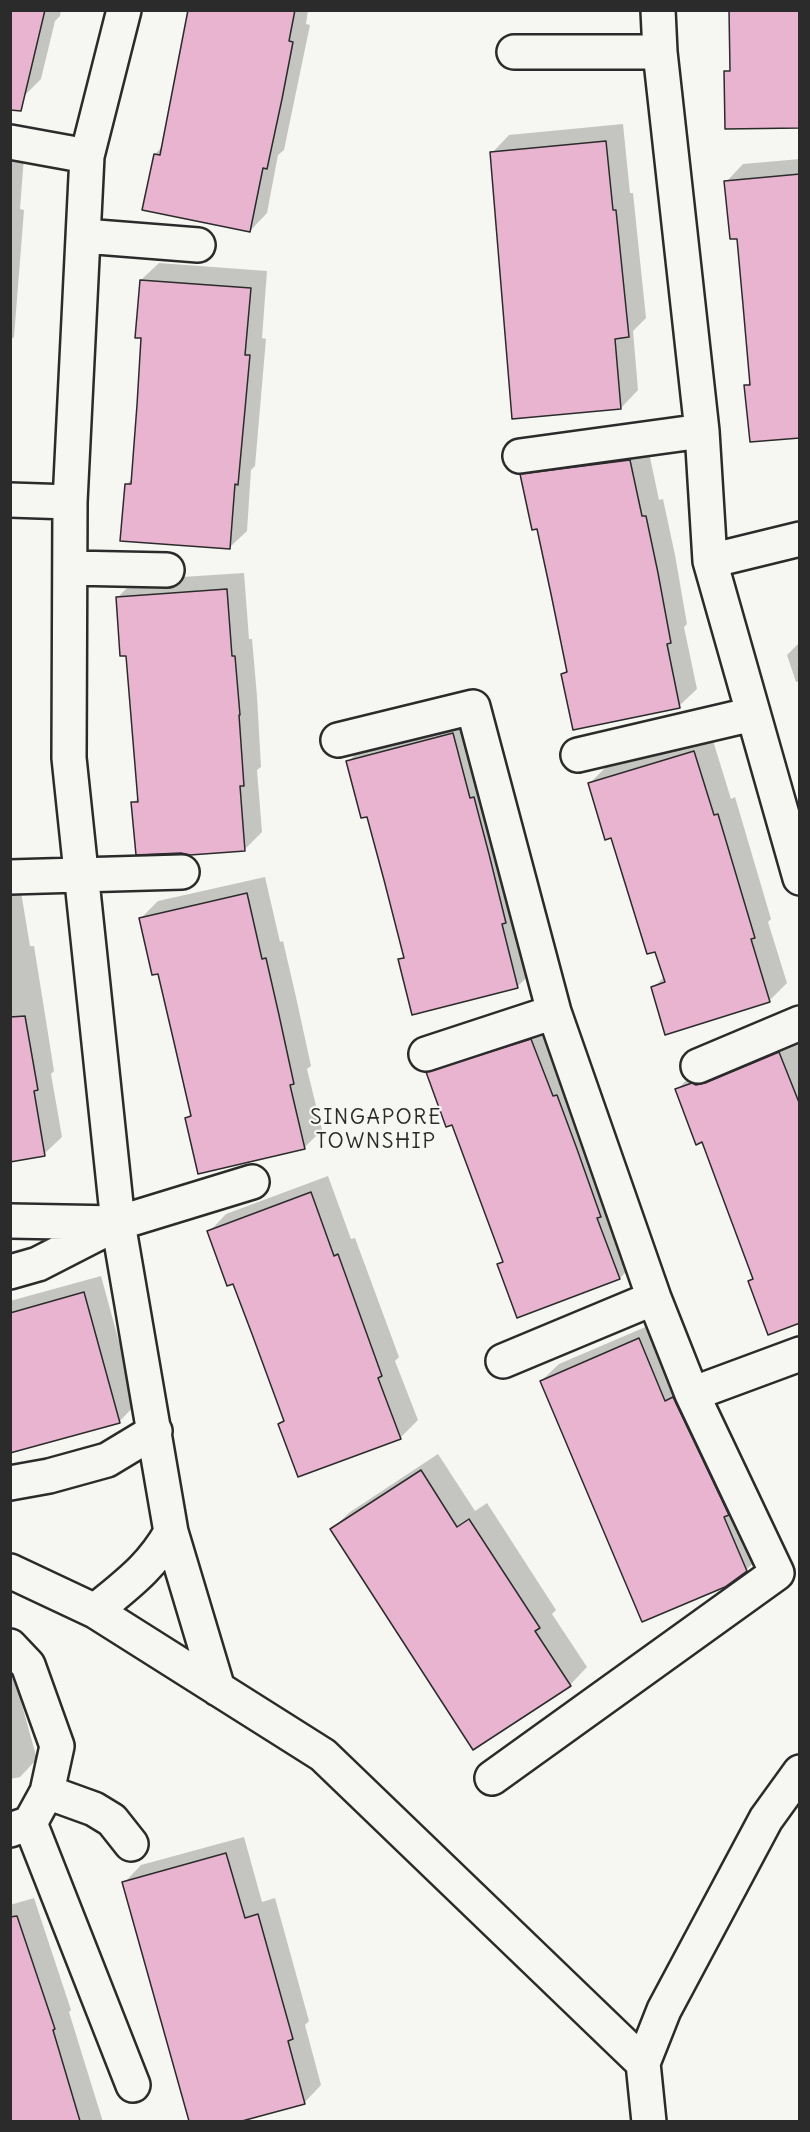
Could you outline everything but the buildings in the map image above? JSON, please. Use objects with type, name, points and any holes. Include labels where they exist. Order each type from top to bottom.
[{"type":"street","points":[[124,10],[87,156],[70,502],[69,758],[118,1223],[171,1532],[218,1689]]},
{"type":"street","points":[[658,10],[660,52],[702,431],[710,561],[800,878]]},
{"type":"street","points":[[514,52],[660,52]]},
{"type":"street","points":[[10,142],[87,156]]},
{"type":"street","points":[[84,236],[198,245]]},
{"type":"street","points":[[520,456],[702,431]]},
{"type":"street","points":[[10,500],[70,502]]},
{"type":"street","points":[[710,561],[800,539]]},
{"type":"street","points":[[70,568],[167,570]]},
{"type":"street","points":[[338,740],[473,706],[554,1012],[654,1298],[692,1394],[777,1573],[492,1778]]},
{"type":"street","points":[[578,754],[753,714]]},
{"type":"street","points":[[10,877],[182,872]]},
{"type":"street","points":[[426,1054],[554,1012]]},
{"type":"street","points":[[698,1066],[800,1023]]},
{"type":"street","points":[[10,1272],[38,1264],[118,1223],[252,1182]]},
{"type":"street","points":[[10,1221],[118,1223]]},
{"type":"street","points":[[503,1361],[654,1298]]},
{"type":"street","points":[[692,1394],[800,1354]]},
{"type":"street","points":[[10,1483],[49,1476],[107,1460],[155,1431]]},
{"type":"street","points":[[95,1611],[146,1569],[160,1552],[171,1532]]},
{"type":"street","points":[[10,1571],[95,1611],[323,1755],[643,2063]]},
{"type":"street","points":[[10,1646],[28,1665],[57,1746],[47,1792],[20,1827],[133,2085]]},
{"type":"street","points":[[649,2121],[643,2063],[664,2010],[766,1819],[800,1772]]},
{"type":"street","points":[[47,1792],[94,1809],[111,1820],[131,1844]]},
{"type":"district","name":"SINGAPORE TOWNSHIP","points":[[376,1130]]}]
